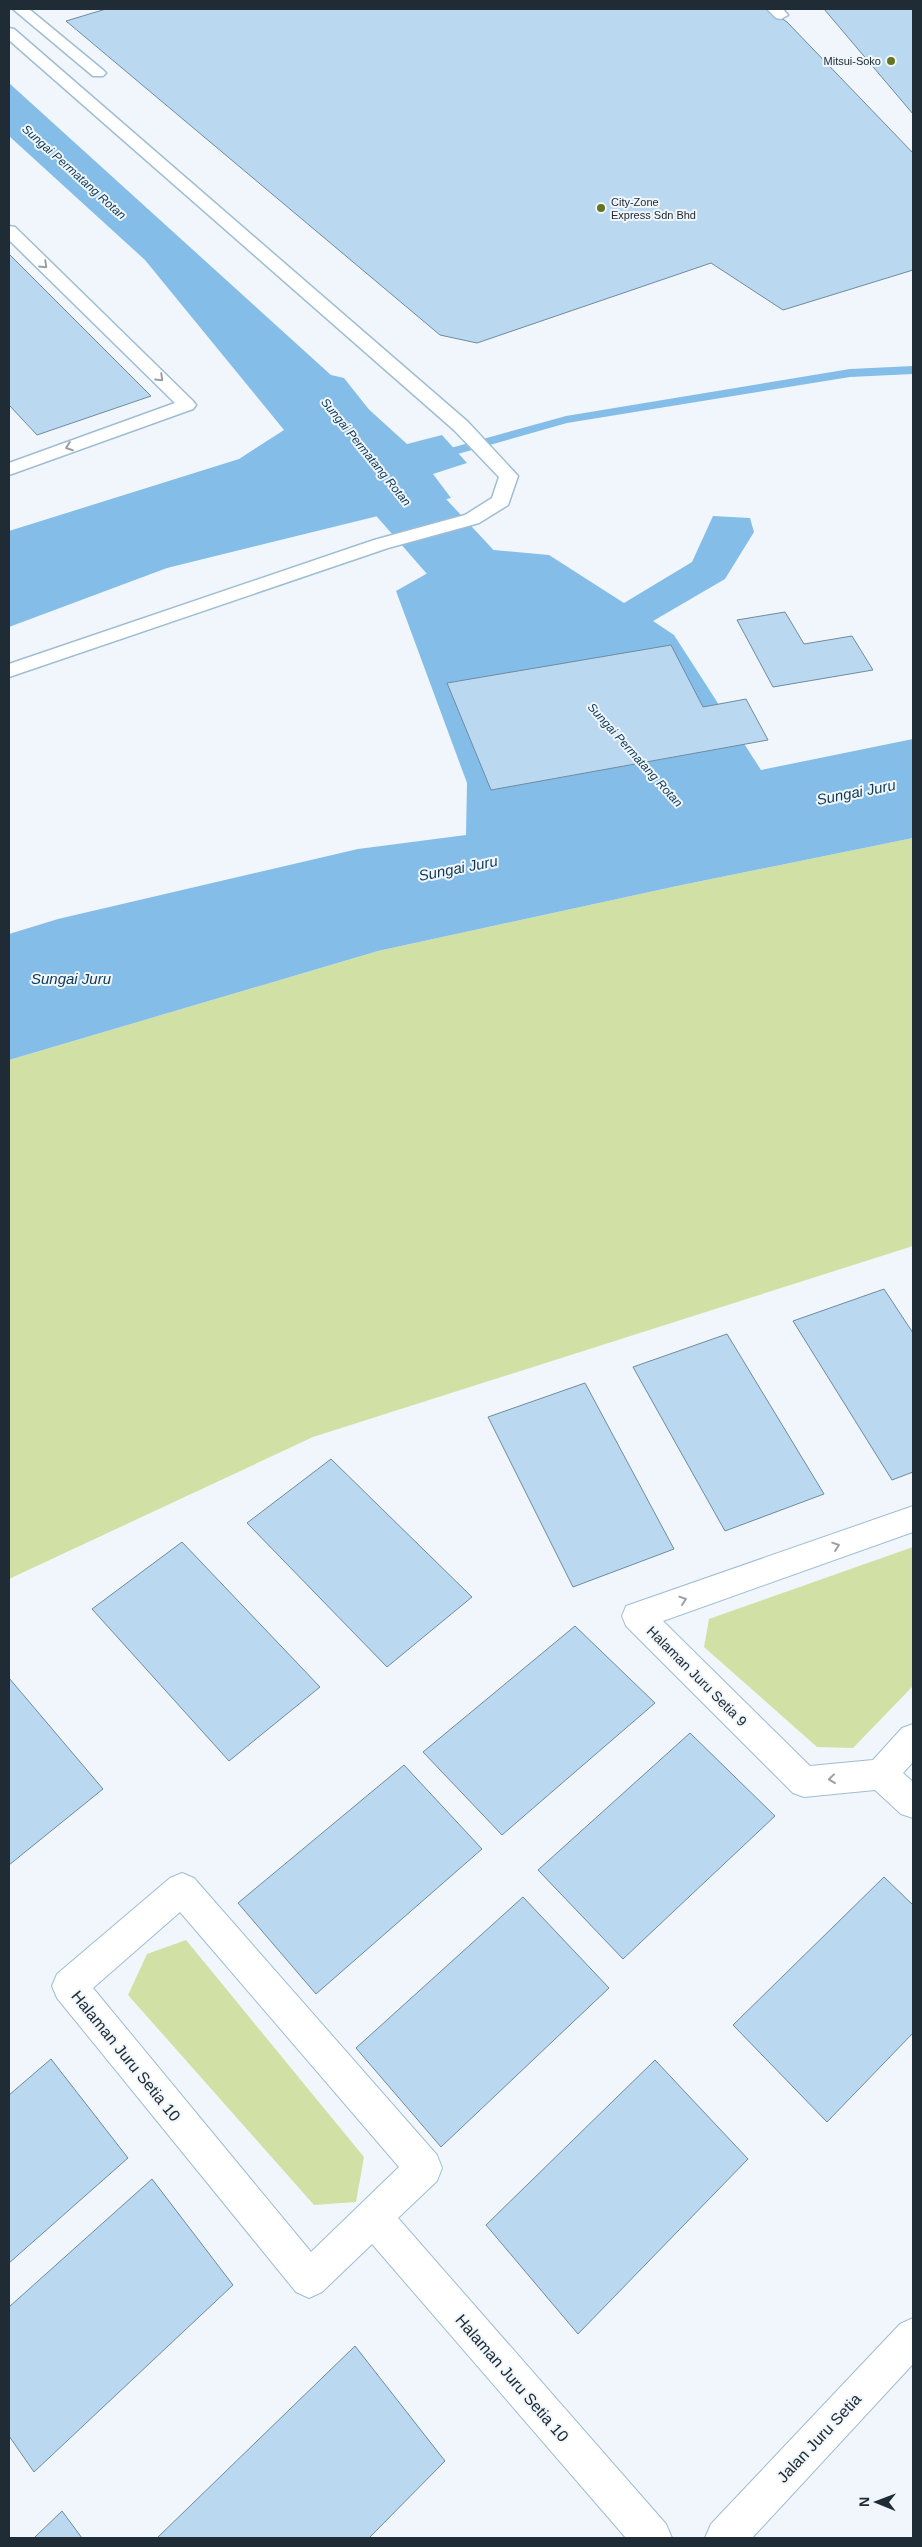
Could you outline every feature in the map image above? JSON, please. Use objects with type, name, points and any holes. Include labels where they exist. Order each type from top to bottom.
[{"type":"street","name":"Halaman Juru Setia 9","points":[[881,1774],[804,1782],[637,1616],[913,1519]]},
{"type":"street","points":[[913,1739],[881,1774],[913,1803]]},
{"type":"street","name":"Halaman Juru Setia 10","points":[[182,1889],[424,2168],[373,2217],[309,2279],[69,1986],[182,1889]]},
{"type":"street","name":"Halaman Juru Setia 10","points":[[373,2217],[652,2538]]},
{"type":"street","name":"Jalan Juru Setia","points":[[725,2538],[913,2337]]},
{"type":"lane","points":[[20,9],[98,73]]},
{"type":"lane","points":[[9,32],[461,426],[509,476],[501,501],[472,519],[381,544],[9,672]]},
{"type":"lane","points":[[9,231],[187,405],[9,469]]},
{"type":"green space","points":[[913,838],[913,1246],[313,1437],[9,1579],[9,1060],[378,951],[677,886]]},
{"type":"green space","points":[[913,1547],[913,1686],[853,1748],[817,1747],[704,1647],[709,1619]]},
{"type":"green space","points":[[186,1940],[364,2157],[356,2202],[314,2205],[128,1995],[147,1954]]},
{"type":"water","points":[[9,83],[407,444],[442,435],[467,463],[433,474],[451,498],[167,568],[9,627],[9,531],[239,459],[284,430],[145,260],[9,136]]},
{"type":"water","name":"Sungai Juru","points":[[713,516],[750,518],[754,532],[725,579],[653,621],[674,635],[761,770],[913,739],[913,838],[677,886],[378,951],[9,1060],[9,934],[58,919],[358,849],[466,835],[467,783],[396,591],[472,548],[549,555],[624,603],[692,562]]},
{"type":"building","name":"City-Zone Express Sdn Bhd","points":[[106,9],[768,9],[787,22],[913,153],[913,270],[783,310],[711,263],[477,343],[440,335],[66,21]]},
{"type":"building","name":"Mitsui-Soko","points":[[824,9],[913,9],[913,114]]},
{"type":"building","points":[[9,254],[151,396],[37,435],[9,405]]},
{"type":"building","points":[[785,612],[804,644],[852,636],[873,670],[773,687],[737,620]]},
{"type":"building","points":[[671,645],[703,707],[746,699],[768,740],[491,790],[447,683]]},
{"type":"building","points":[[884,1289],[913,1333],[913,1472],[892,1480],[793,1321]]},
{"type":"building","points":[[727,1334],[824,1494],[725,1531],[633,1367]]},
{"type":"building","points":[[585,1383],[674,1549],[573,1587],[488,1417]]},
{"type":"building","points":[[331,1459],[472,1597],[387,1667],[247,1523]]},
{"type":"building","points":[[182,1542],[320,1687],[229,1761],[92,1609]]},
{"type":"building","points":[[575,1626],[655,1703],[502,1835],[423,1752]]},
{"type":"building","points":[[9,1678],[103,1789],[9,1865]]},
{"type":"building","points":[[690,1733],[775,1816],[623,1959],[538,1870]]},
{"type":"building","points":[[404,1765],[482,1849],[316,1994],[238,1903]]},
{"type":"building","points":[[884,1877],[913,1905],[913,2033],[827,2122],[733,2025]]},
{"type":"building","points":[[523,1897],[609,1988],[441,2147],[356,2048]]},
{"type":"building","points":[[51,2059],[128,2158],[9,2263],[9,2095]]},
{"type":"building","points":[[655,2060],[748,2159],[578,2334],[486,2225]]},
{"type":"building","points":[[152,2179],[233,2285],[34,2472],[9,2436],[9,2307]]},
{"type":"building","points":[[355,2346],[445,2461],[369,2538],[157,2538]]},
{"type":"building","points":[[62,2511],[82,2538],[34,2538]]},
{"type":"waterway","points":[[433,457],[566,420],[850,373],[913,370]]},
{"type":"waterway","name":"Sungai Permatang Rotan","points":[[318,394],[378,471],[554,666]]},
{"type":"place","name":"Mitsui-Soko","points":[[891,61]]},
{"type":"place","name":"City-Zone Express Sdn Bhd","points":[[601,208]]}]
